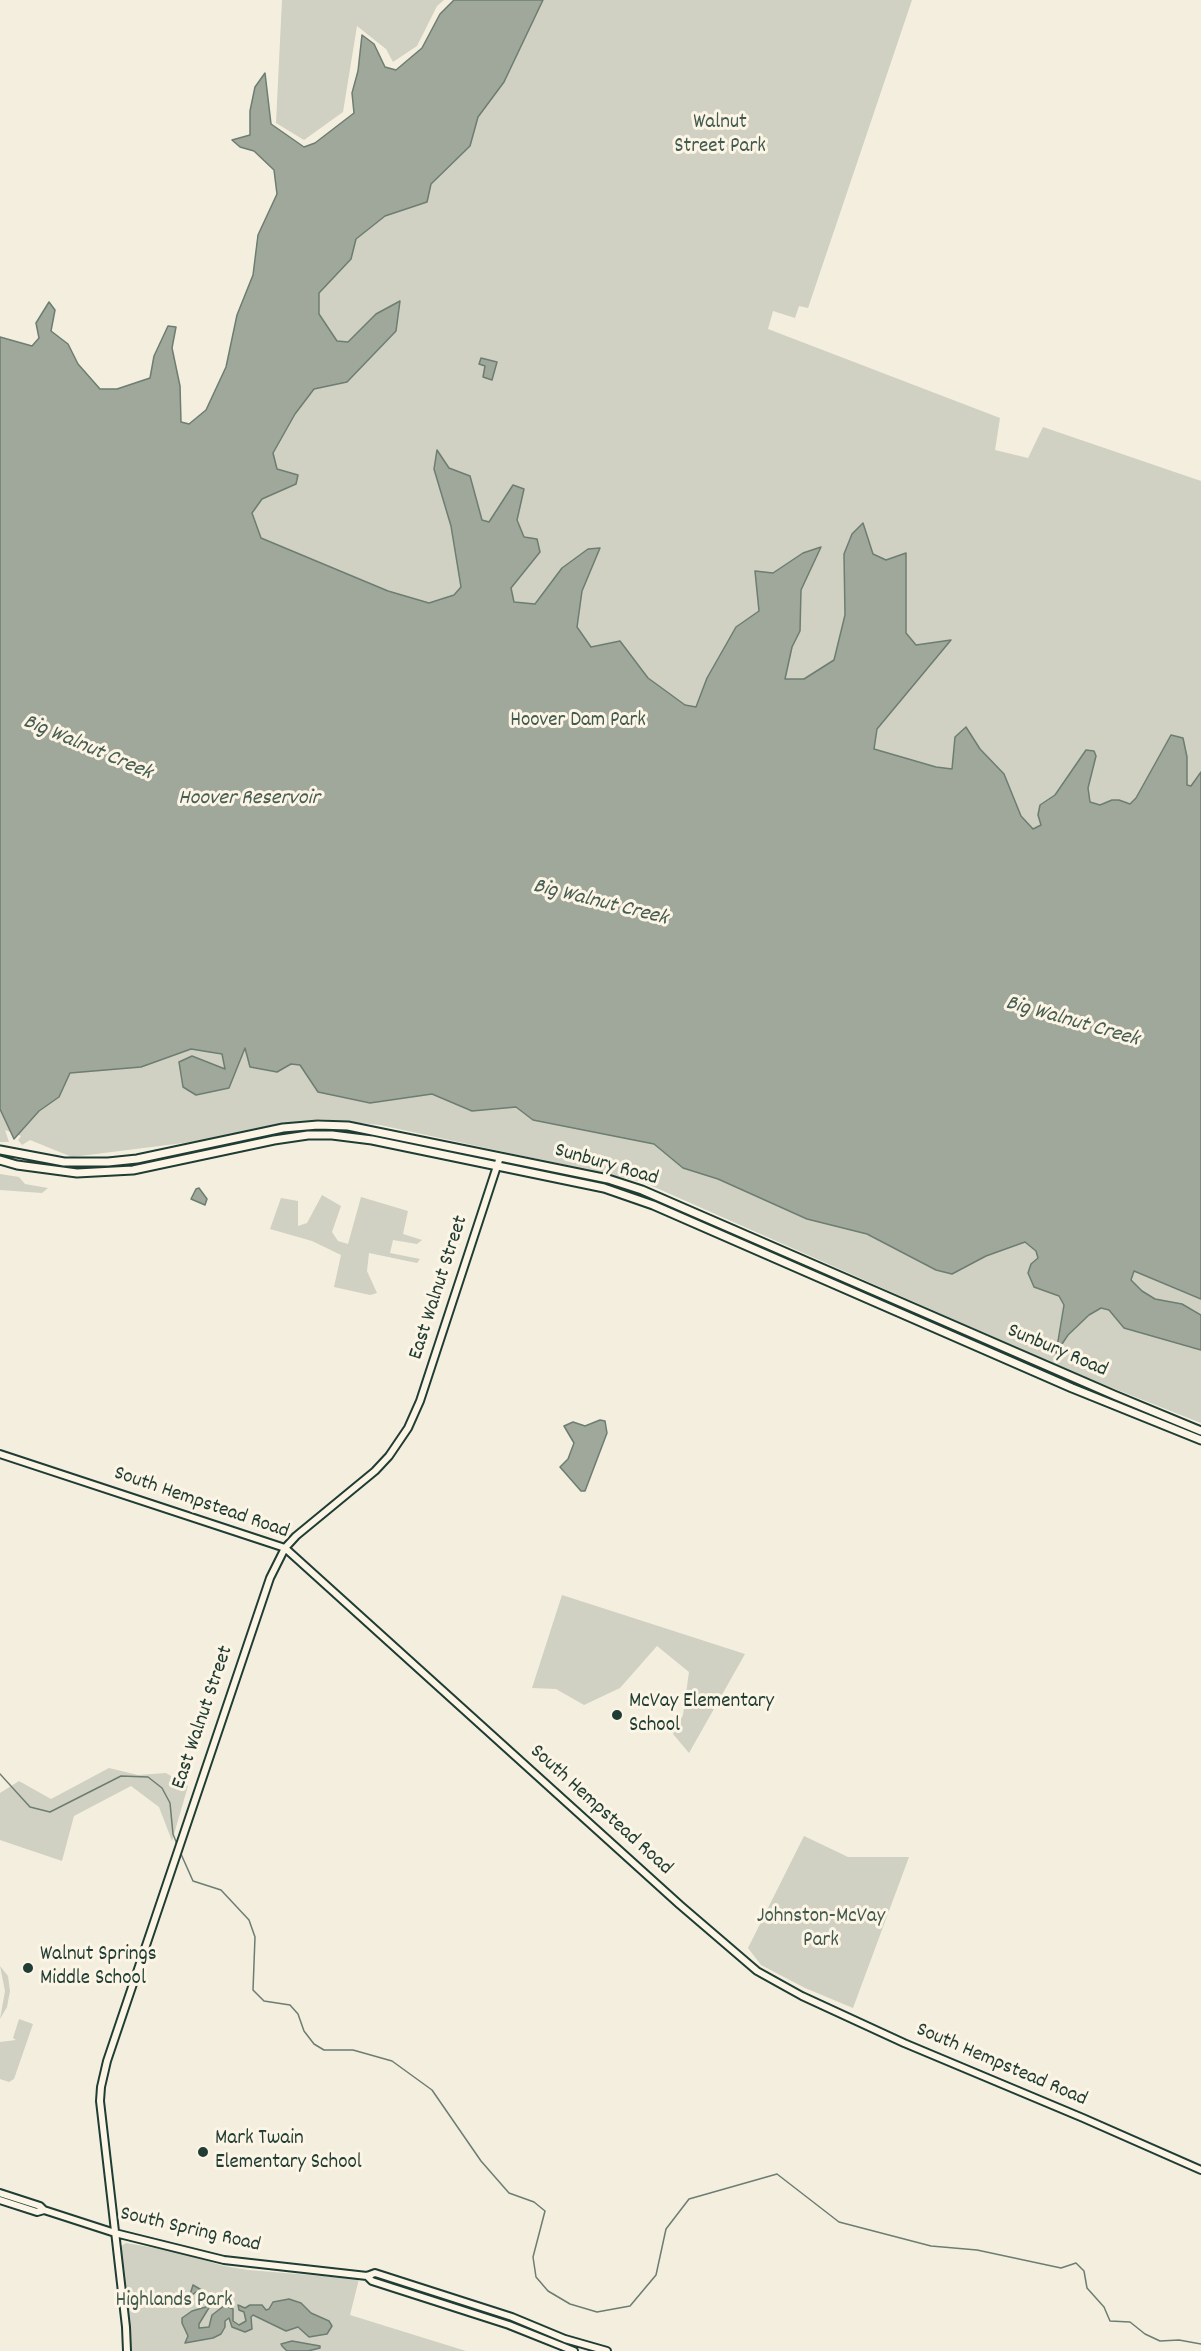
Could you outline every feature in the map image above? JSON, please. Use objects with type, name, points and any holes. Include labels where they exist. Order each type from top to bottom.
[{"type":"main road","name":"Sunbury Road","points":[[0,1150],[64,1162],[124,1161],[283,1128],[318,1125],[368,1129],[589,1175],[642,1190],[1201,1431]]},
{"type":"main road","name":"Sunbury Road","points":[[0,1160],[59,1171],[133,1170],[274,1140],[314,1135],[372,1140],[498,1165],[624,1194],[1073,1389],[1201,1440]]},
{"type":"main road","points":[[439,1154],[455,1152],[493,1160],[500,1157]]},
{"type":"main road","name":"East Walnut Street","points":[[127,2351],[102,2118],[101,2087],[107,2061],[258,1610],[274,1569],[285,1548],[303,1530],[375,1470],[389,1456],[408,1428],[420,1401],[500,1157]]},
{"type":"main road","points":[[498,1165],[504,1163],[566,1177],[589,1175]]},
{"type":"main road","points":[[785,1263],[843,1278]]},
{"type":"main road","points":[[839,1286],[847,1286],[867,1294],[892,1299]]},
{"type":"main road","points":[[1181,1432],[1201,1436]]},
{"type":"main road","name":"South Hempstead Road","points":[[0,1454],[285,1548],[755,1970],[784,1987],[904,2043],[1201,2170]]},
{"type":"main road","name":"South Spring Road","points":[[0,2193],[115,2233],[224,2260],[367,2276],[375,2273],[391,2277],[512,2317],[565,2339],[607,2351]]},
{"type":"main road","name":"South Spring Road","points":[[0,2200],[37,2212],[44,2210]]},
{"type":"main road","name":"South Spring Road","points":[[367,2276],[372,2281],[509,2325],[574,2351]]},
{"type":"green space","points":[[282,0],[444,0],[437,6],[417,46],[393,62],[386,49],[357,26],[343,112],[304,140],[276,123]]},
{"type":"green space","name":"Hoover Dam Park","points":[[481,0],[912,0],[808,308],[799,306],[795,318],[773,311],[768,329],[1000,418],[995,450],[1028,458],[1043,427],[1201,481],[1201,1423],[1072,1372],[643,1182],[380,1125],[320,1119],[207,1140],[72,1157],[30,1140],[22,1145],[18,1140],[21,1136],[5,1130],[9,1142],[0,1142],[0,1095],[208,446]]},
{"type":"green space","points":[[0,1174],[19,1177],[25,1184],[48,1188],[42,1193],[0,1190]]},
{"type":"green space","points":[[322,1195],[341,1206],[332,1232],[338,1241],[348,1244],[361,1197],[408,1211],[403,1234],[422,1240],[417,1244],[393,1240],[390,1253],[420,1259],[417,1263],[369,1253],[367,1271],[377,1293],[370,1295],[334,1287],[341,1255],[312,1241],[270,1229],[281,1198],[298,1201],[298,1226],[307,1223]]},
{"type":"green space","points":[[562,1595],[745,1654],[689,1753],[673,1734],[683,1715],[689,1672],[657,1646],[620,1688],[584,1705],[556,1689],[532,1688]]},
{"type":"green space","points":[[109,1768],[138,1775],[166,1773],[188,1786],[172,1841],[159,1807],[131,1786],[74,1816],[62,1861],[0,1840],[0,1793],[19,1781],[51,1799]]},
{"type":"green space","name":"Johnston-McVay Park","points":[[804,1836],[848,1857],[909,1857],[853,2008],[805,1988],[761,1965],[748,1948]]},
{"type":"green space","points":[[0,1966],[8,1976],[10,1991],[7,2007],[0,2019],[5,1991]]},
{"type":"green space","points":[[19,2019],[33,2024],[14,2079],[9,2082],[0,2079],[0,2042],[16,2040],[13,2038]]},
{"type":"green space","name":"Highlands Park","points":[[126,2243],[173,2251],[224,2266],[248,2270],[359,2279],[350,2315],[466,2351],[129,2351],[120,2247]]},
{"type":"water","name":"Hoover Reservoir","points":[[454,0],[543,0],[504,82],[478,117],[470,146],[431,184],[427,202],[385,216],[356,239],[351,259],[319,293],[319,314],[337,341],[348,342],[376,314],[400,301],[396,331],[347,382],[314,389],[295,414],[273,453],[277,469],[298,475],[296,484],[262,499],[252,513],[261,538],[388,591],[429,603],[454,595],[461,587],[451,526],[434,469],[437,450],[449,468],[470,476],[482,520],[489,522],[513,485],[524,489],[517,520],[524,537],[537,539],[540,552],[511,588],[514,602],[535,604],[562,568],[588,549],[600,548],[582,591],[577,627],[591,647],[620,641],[648,678],[685,705],[696,707],[707,678],[736,627],[759,611],[755,571],[773,573],[803,553],[821,547],[801,590],[800,631],[792,647],[785,679],[804,679],[834,660],[845,615],[844,554],[852,534],[863,523],[873,554],[886,560],[906,553],[906,633],[916,645],[951,640],[877,729],[874,749],[936,767],[952,769],[955,737],[966,727],[980,749],[1004,774],[1021,816],[1033,829],[1041,825],[1038,815],[1040,805],[1055,795],[1086,750],[1094,751],[1096,756],[1088,788],[1090,802],[1100,805],[1119,800],[1130,804],[1136,798],[1171,735],[1183,738],[1187,757],[1187,785],[1191,786],[1201,772],[1201,1299],[1134,1271],[1131,1280],[1155,1299],[1182,1304],[1201,1315],[1201,1350],[1124,1328],[1109,1310],[1101,1308],[1089,1315],[1068,1335],[1056,1353],[1064,1305],[1059,1296],[1034,1287],[1028,1273],[1031,1264],[1038,1258],[1036,1251],[1025,1242],[986,1256],[952,1274],[936,1270],[867,1234],[807,1219],[718,1179],[683,1168],[654,1144],[533,1120],[516,1107],[472,1111],[432,1094],[370,1103],[318,1092],[300,1065],[291,1064],[277,1072],[250,1067],[245,1048],[229,1088],[196,1095],[183,1087],[179,1062],[192,1056],[225,1069],[222,1054],[191,1049],[141,1067],[70,1073],[59,1097],[39,1111],[14,1139],[0,1109],[0,337],[32,346],[39,338],[36,323],[49,302],[55,310],[51,331],[68,344],[78,364],[100,389],[117,389],[150,378],[154,356],[168,326],[176,327],[172,348],[180,386],[181,422],[189,424],[206,410],[226,367],[237,315],[253,275],[258,235],[277,194],[274,170],[254,151],[240,147],[232,140],[250,135],[250,111],[255,87],[265,73],[271,124],[304,147],[315,143],[354,113],[352,93],[358,71],[362,35],[374,44],[385,67],[396,70],[422,48],[440,14]]},
{"type":"water","points":[[481,358],[497,362],[492,380],[483,377],[485,366],[479,364]]},
{"type":"water","points":[[199,1188],[207,1199],[205,1205],[191,1199],[196,1189]]},
{"type":"water","points":[[600,1420],[605,1421],[607,1433],[585,1491],[581,1491],[560,1467],[568,1459],[574,1443],[564,1426],[573,1422],[585,1426]]},
{"type":"water","points":[[193,2285],[205,2292],[210,2306],[199,2328],[209,2327],[212,2315],[225,2305],[233,2309],[233,2321],[239,2325],[246,2321],[244,2312],[239,2310],[238,2305],[245,2308],[250,2305],[262,2305],[266,2310],[273,2302],[289,2299],[301,2303],[311,2313],[329,2321],[332,2326],[327,2334],[309,2337],[298,2327],[286,2331],[253,2315],[251,2317],[252,2329],[245,2332],[232,2327],[229,2318],[225,2321],[221,2334],[213,2338],[185,2343],[188,2336],[182,2318],[192,2311],[206,2307],[207,2303],[201,2292],[196,2292],[187,2304]]},
{"type":"water","points":[[292,2341],[320,2346],[320,2348],[308,2351],[287,2351],[281,2344]]},
{"type":"waterway","points":[[0,1774],[30,1807],[50,1812],[121,1776],[148,1777],[162,1788],[170,1803],[173,1834],[177,1844]]},
{"type":"waterway","points":[[181,1854],[193,1881],[221,1890],[249,1920],[255,1937],[253,1990],[264,2001],[290,2005],[298,2014],[304,2031],[314,2044],[324,2050],[353,2050],[392,2061],[432,2090],[481,2161],[509,2193],[534,2202],[545,2211],[533,2257],[536,2277],[548,2291],[570,2304],[597,2312],[630,2306],[656,2275],[666,2229],[689,2199],[777,2174],[839,2222],[931,2246],[977,2250],[1061,2268],[1076,2263],[1084,2271],[1087,2288],[1104,2307],[1110,2321],[1130,2322],[1145,2334],[1160,2341],[1179,2340],[1201,2344]]},
{"type":"place","name":"McVay Elementary School","points":[[617,1715]]},
{"type":"place","name":"Walnut Springs Middle School","points":[[28,1968]]},
{"type":"place","name":"Mark Twain Elementary School","points":[[203,2152]]},
{"type":"park label","name":"Walnut Street Park","points":[[720,136]]},
{"type":"water label","name":"Big Walnut Creek","points":[[87,749]]},
{"type":"water label","name":"Big Walnut Creek","points":[[600,904]]},
{"type":"water label","name":"Big Walnut Creek","points":[[1072,1023]]}]
